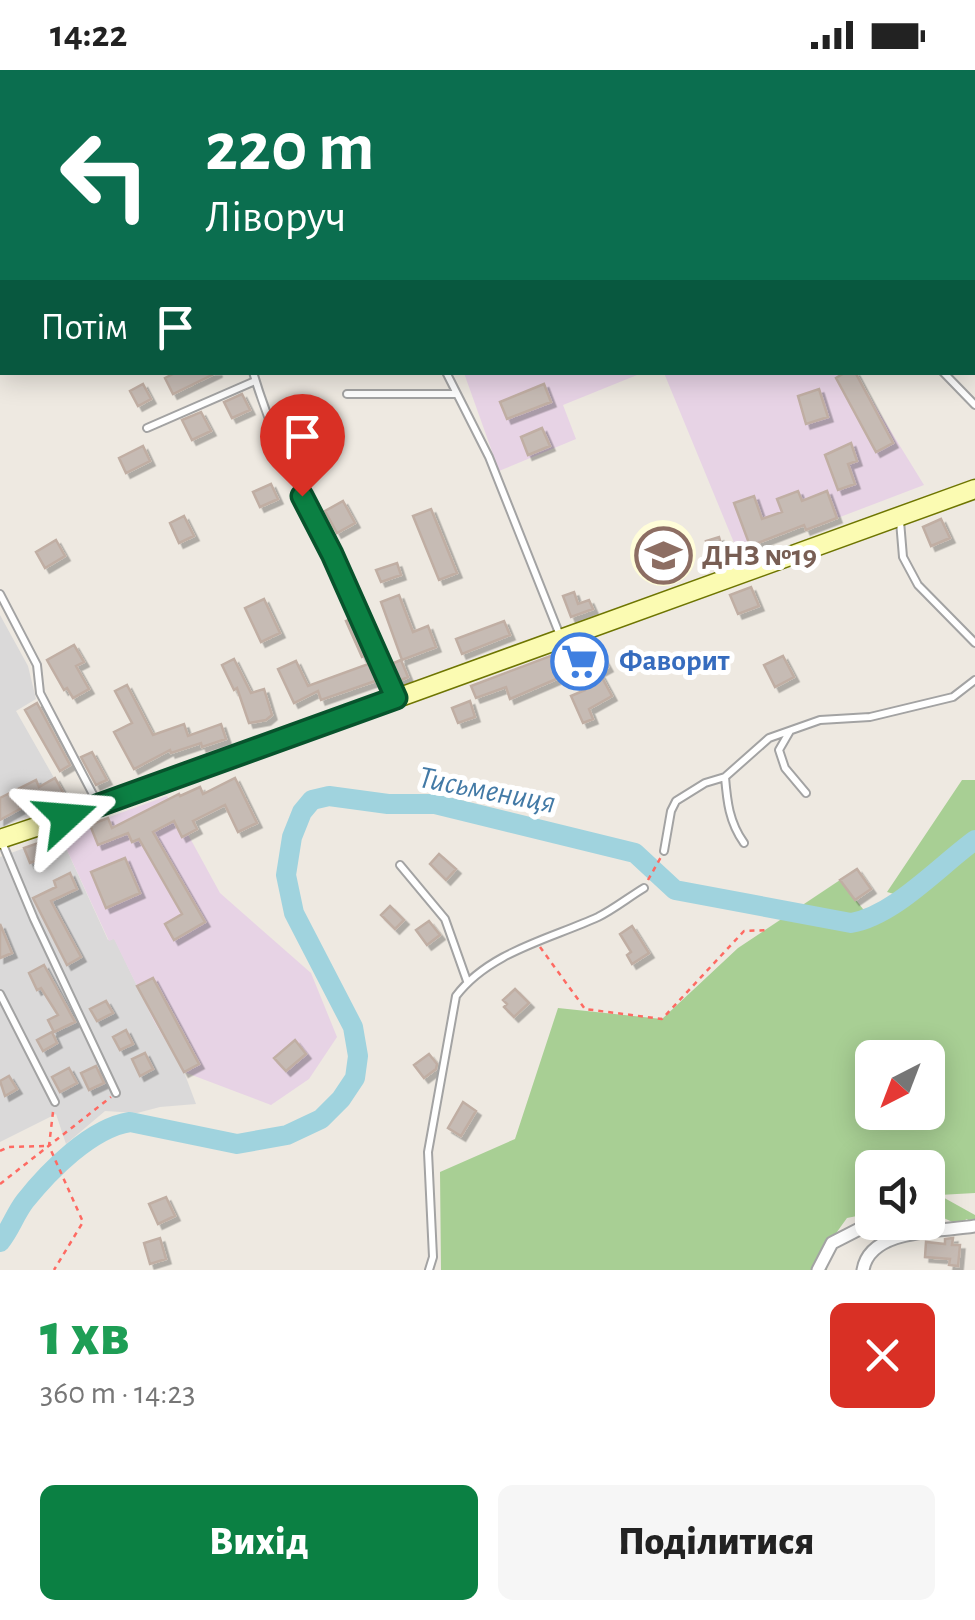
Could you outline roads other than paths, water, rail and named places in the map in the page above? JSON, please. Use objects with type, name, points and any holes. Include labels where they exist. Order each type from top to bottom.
[{"type":"main road","points":[[0,839],[975,489]]},
{"type":"street","points":[[945,1228],[975,1226]]},
{"type":"street","points":[[818,1270],[832,1244],[855,1232]]},
{"type":"street","points":[[864,1270],[871,1251],[890,1240]]},
{"type":"lane","points":[[447,375],[489,457],[561,640]]},
{"type":"lane","points":[[946,375],[975,405]]},
{"type":"lane","points":[[146,428],[254,377],[265,416],[290,474],[332,554],[396,698]]},
{"type":"lane","points":[[346,394],[456,394]]},
{"type":"lane","points":[[900,516],[903,557],[918,585],[975,643]]},
{"type":"lane","points":[[0,594],[37,665],[40,693],[99,806]]},
{"type":"lane","points":[[664,851],[676,801],[725,776],[769,738],[820,720],[870,717],[952,697],[975,680]]},
{"type":"lane","points":[[792,728],[778,750],[785,768],[806,792]]},
{"type":"lane","points":[[725,776],[727,804],[734,828],[744,842]]},
{"type":"lane","points":[[0,839],[116,1093]]},
{"type":"lane","points":[[400,865],[446,919],[467,981]]},
{"type":"lane","points":[[429,1270],[433,1257],[428,1152],[456,996],[467,981],[536,940],[599,916],[644,888]]},
{"type":"lane","points":[[0,994],[55,1102]]},
{"type":"waterway","name":"Тисьмениця","points":[[0,1242],[21,1206],[46,1177],[72,1152],[115,1126],[130,1122],[237,1144],[287,1135],[321,1119],[341,1099],[355,1078],[358,1056],[353,1027],[294,913],[286,875],[292,837],[302,812],[312,800],[329,796],[388,804],[435,804],[635,853],[675,890],[851,923],[900,900],[975,840]]},
{"type":"place","name":"ДНЗ №19","points":[[663,556]]},
{"type":"place","name":"Фаворит","points":[[580,661]]}]
